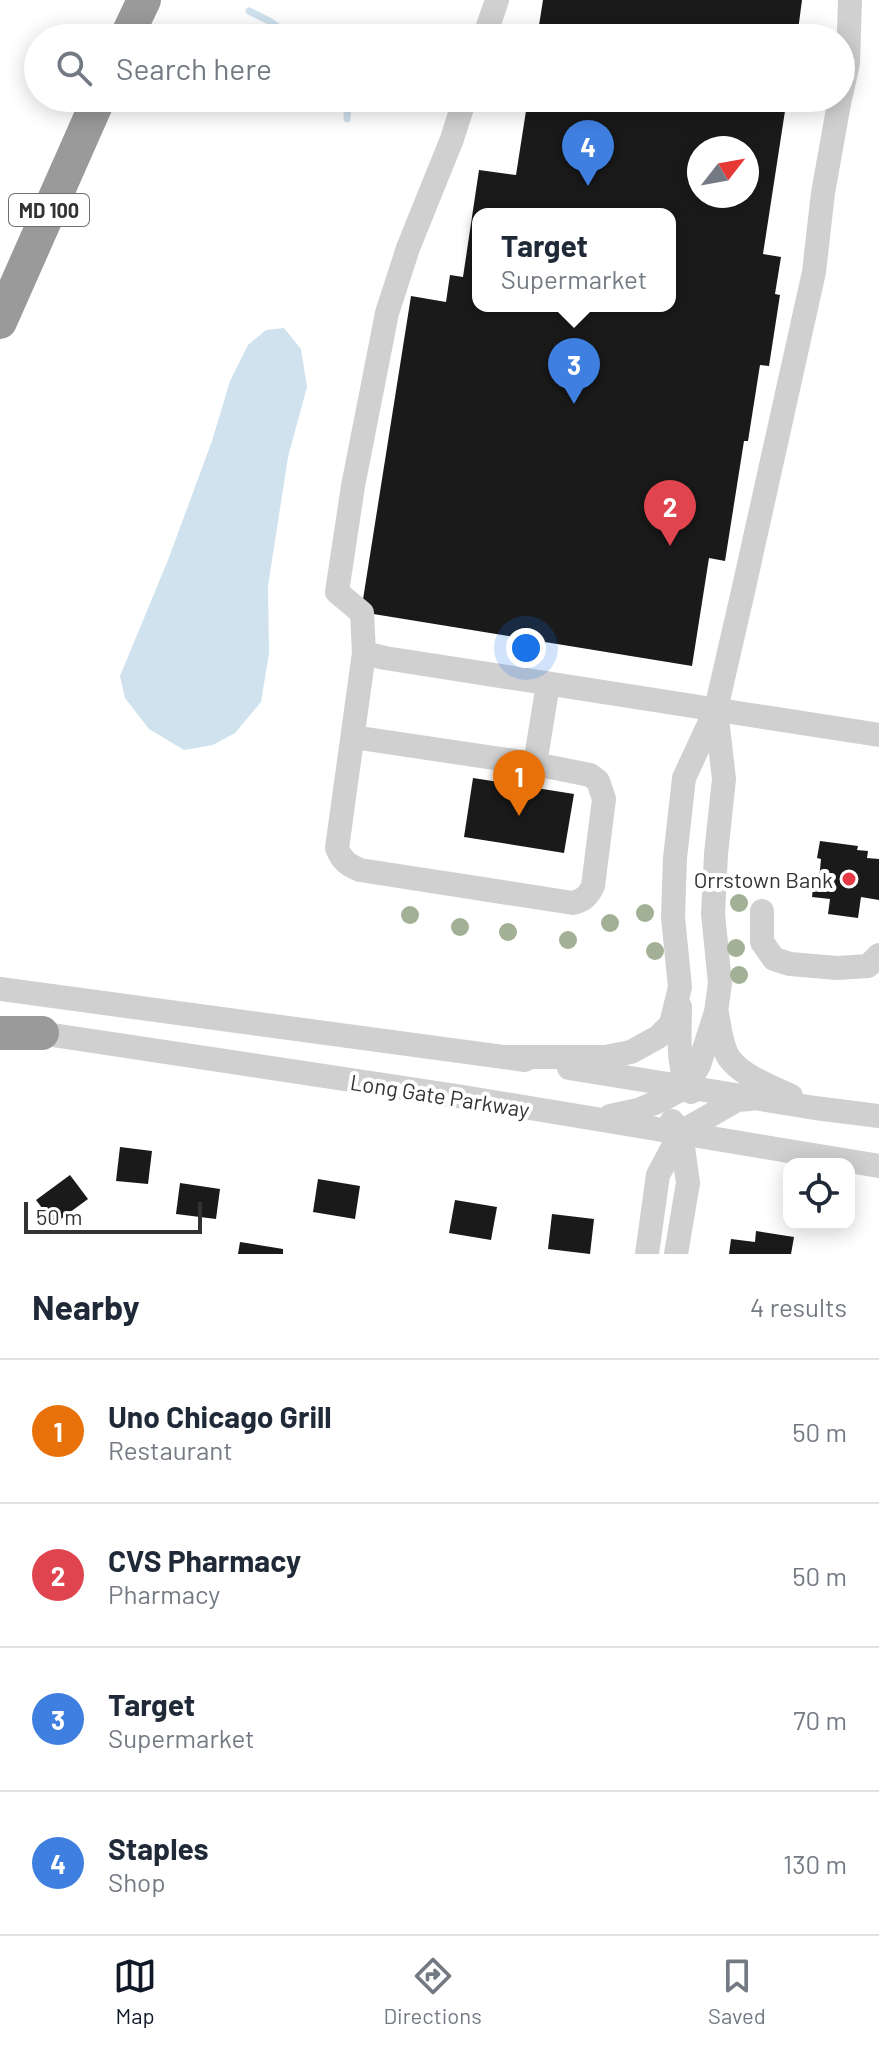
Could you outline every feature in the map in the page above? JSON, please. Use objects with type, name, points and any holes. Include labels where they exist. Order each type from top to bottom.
[{"type":"highway","points":[[133,24],[144,0]]},
{"type":"highway","name":"MD 100","points":[[0,322],[93,112]]},
{"type":"highway","points":[[0,1030],[42,1033]]},
{"type":"street","points":[[489,24],[497,0]]},
{"type":"street","points":[[849,24],[850,0]]},
{"type":"street","points":[[353,737],[590,775],[598,781],[604,799],[593,886],[589,895],[573,903],[360,870],[346,864],[337,848],[364,653],[362,613],[337,592],[353,486],[387,313],[408,248],[461,112]]},
{"type":"street","points":[[739,1142],[721,1132],[708,1115],[687,1086],[681,1064],[680,987],[673,917],[675,858],[684,778],[716,709],[814,272],[823,193],[838,112]]},
{"type":"street","points":[[364,653],[879,735]]},
{"type":"street","points":[[535,764],[548,684]]},
{"type":"street","points":[[596,1120],[638,1110],[687,1086],[699,1065],[716,1012],[720,983],[713,914],[724,779],[716,709]]},
{"type":"street","points":[[762,911],[762,942],[774,959],[790,964],[837,968],[868,966],[879,955]]},
{"type":"street","points":[[509,1057],[605,1057],[631,1052],[658,1037],[671,1024],[680,987]]},
{"type":"street","name":"Long Gate Parkway","points":[[0,989],[509,1057],[879,1116]]},
{"type":"street","points":[[716,1012],[729,1058],[744,1072],[815,1108]]},
{"type":"street","name":"Long Gate Parkway","points":[[42,1033],[457,1096],[879,1166]]},
{"type":"street","points":[[604,1074],[636,1089],[663,1109],[681,1132],[688,1183],[676,1254]]},
{"type":"street","points":[[647,1254],[658,1175],[681,1132],[737,1100],[757,1098]]},
{"type":"water","points":[[284,328],[301,349],[307,387],[288,457],[268,586],[269,653],[261,702],[235,733],[213,745],[184,750],[149,729],[125,698],[120,676],[168,560],[212,441],[230,381],[248,345],[266,330]]},
{"type":"building","points":[[543,0],[802,0],[799,24],[539,24]]},
{"type":"building","points":[[526,112],[785,112],[763,254],[781,257],[775,294],[780,295],[769,366],[760,365],[725,561],[709,558],[692,666],[361,612],[411,296],[446,302],[450,275],[463,277],[472,217],[472,312],[676,312],[676,208],[473,208],[479,170],[516,175]]},
{"type":"building","points":[[473,778],[574,794],[564,853],[464,837]]},
{"type":"building","name":"Orrstown Bank","points":[[820,841],[858,846],[857,850],[868,851],[867,858],[879,859],[879,900],[861,897],[858,918],[828,914],[830,899],[812,897],[814,879],[819,880],[821,859],[817,858]]},
{"type":"building","points":[[120,1147],[152,1151],[148,1184],[116,1181]]},
{"type":"building","points":[[70,1175],[88,1199],[54,1224],[36,1200]]},
{"type":"building","points":[[318,1179],[360,1186],[355,1219],[313,1212]]},
{"type":"building","points":[[180,1183],[220,1189],[216,1219],[176,1214]]},
{"type":"building","points":[[455,1200],[497,1207],[491,1240],[449,1233]]},
{"type":"building","points":[[552,1214],[594,1219],[590,1254],[548,1249]]},
{"type":"building","points":[[756,1231],[794,1237],[791,1254],[729,1254],[731,1239],[755,1242]]},
{"type":"building","points":[[240,1242],[283,1249],[283,1254],[238,1254]]},
{"type":"waterway","points":[[249,11],[274,24]]},
{"type":"waterway","points":[[347,112],[347,119]]},
{"type":"place","name":"Staples","points":[[588,186]]},
{"type":"place","name":"Target","points":[[574,404]]},
{"type":"place","name":"CVS Pharmacy","points":[[670,546]]},
{"type":"place","name":"Uno Chicago Grill","points":[[519,816]]},
{"type":"place","name":"Orrstown Bank","points":[[849,879]]}]
